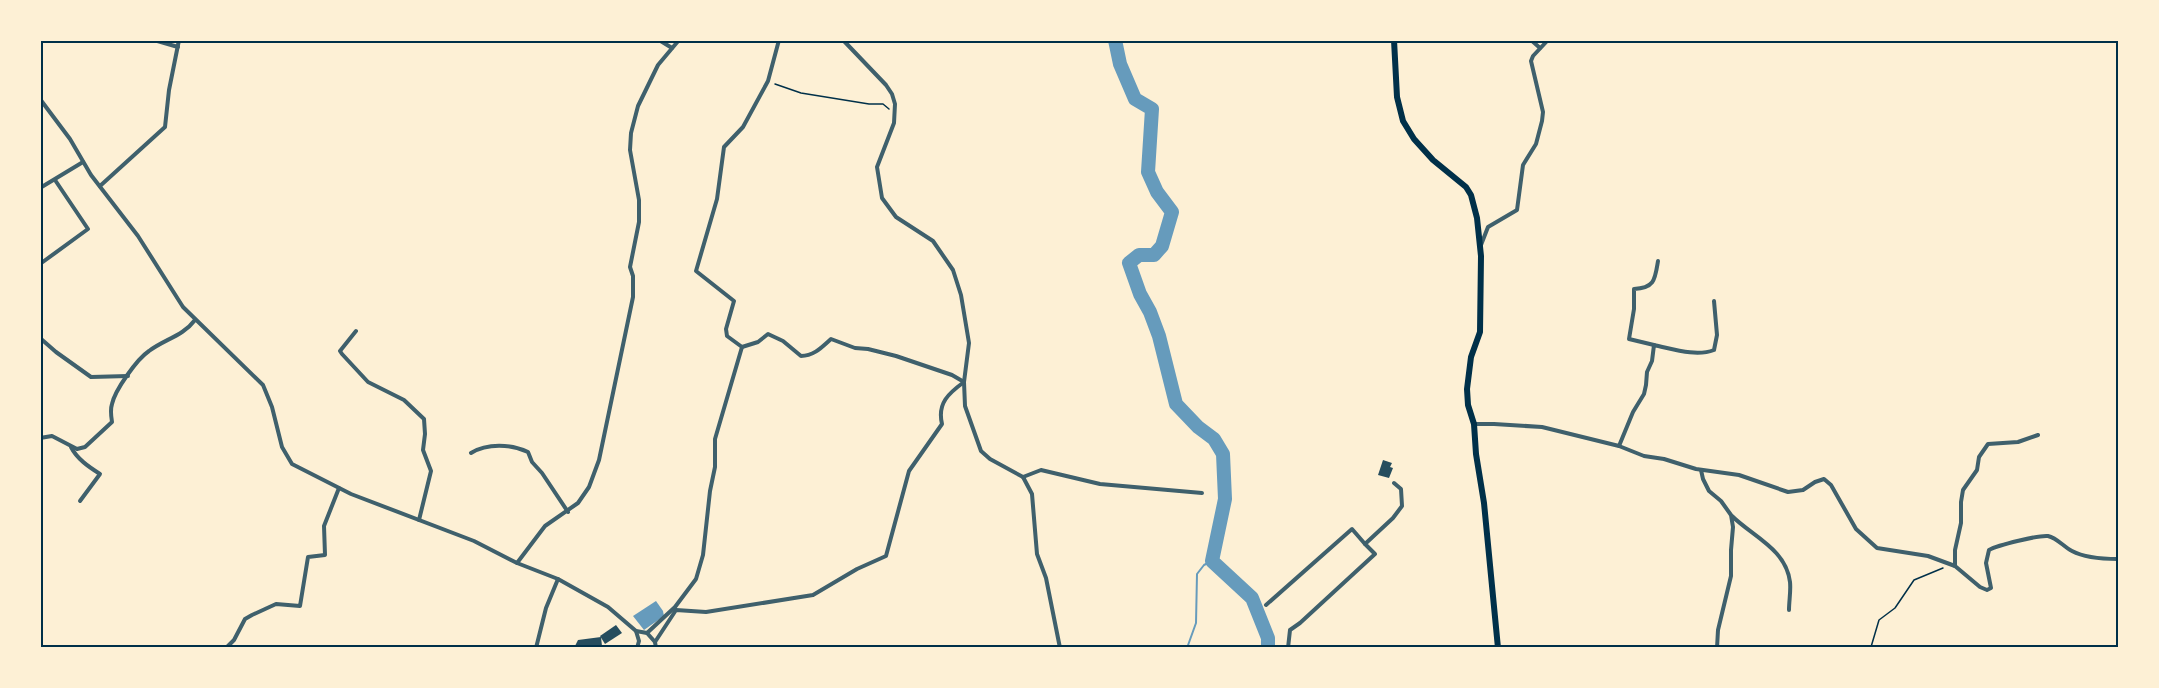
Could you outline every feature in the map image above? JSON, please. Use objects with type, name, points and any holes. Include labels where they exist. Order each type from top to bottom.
[{"type":"main road","points":[[1394,40],[1397,97],[1403,121],[1414,139],[1433,160],[1466,187],[1471,195],[1481,245],[1480,332],[1471,357],[1467,389],[1468,405],[1474,424],[1497,648]]},
{"type":"street","points":[[154,40],[178,47]]},
{"type":"street","points":[[100,186],[165,127],[169,90],[179,40]]},
{"type":"street","points":[[659,40],[672,48]]},
{"type":"street","points":[[517,563],[545,526],[578,503],[589,487],[599,460],[633,297],[633,276],[630,267],[639,222],[639,200],[630,150],[633,118],[657,65],[679,40]]},
{"type":"street","points":[[742,347],[727,336],[726,329],[734,301],[696,271],[717,199],[724,147],[742,127],[768,81],[779,40]]},
{"type":"street","points":[[843,40],[892,94],[895,104],[894,123],[877,167],[882,198],[896,217],[933,241],[953,270],[961,295],[969,343],[964,382],[965,406],[981,451],[990,459],[1023,477],[1032,494],[1037,554],[1046,578],[1060,648]]},
{"type":"street","points":[[1531,40],[1540,48]]},
{"type":"street","points":[[1481,245],[1488,226],[1517,210],[1524,165],[1536,144],[1543,112],[1531,61],[1548,40]]},
{"type":"street","points":[[40,99],[118,212],[138,236],[183,307],[263,384],[272,407],[282,447],[292,464],[339,489],[474,541],[517,563],[558,579],[608,607],[636,631],[647,633],[656,645],[676,610],[706,612],[813,595],[857,569],[886,556],[909,471],[942,424],[940,414],[946,395],[964,382]]},
{"type":"street","points":[[40,188],[83,162]]},
{"type":"street","points":[[40,264],[88,229],[55,180]]},
{"type":"street","points":[[1658,261],[1651,285],[1634,289],[1634,309],[1629,339],[1684,351],[1714,350],[1717,334],[1714,301]]},
{"type":"street","points":[[40,438],[52,436],[77,449],[85,447],[112,422],[112,402],[119,388],[148,351],[188,329],[195,320]]},
{"type":"street","points":[[356,332],[340,351],[342,354],[368,381],[404,400],[424,419],[423,450],[431,471],[419,520]]},
{"type":"street","points":[[742,347],[758,342],[768,334],[783,341],[801,356],[806,356],[816,353],[831,339],[855,348],[896,356],[952,375],[964,382]]},
{"type":"street","points":[[40,338],[91,377],[129,375]]},
{"type":"street","points":[[1619,446],[1633,412],[1644,394],[1654,345]]},
{"type":"street","points":[[647,633],[675,607],[696,579],[703,555],[715,467],[715,439],[742,347]]},
{"type":"street","points":[[1474,424],[1494,423],[1542,427],[1701,470],[1739,475],[1788,492],[1803,490],[1824,479],[1831,484],[1856,529],[1877,548],[1928,556],[1956,566],[1980,587],[1987,590],[1991,588],[1986,563],[1989,550],[1998,546],[2050,536],[2083,556],[2118,559]]},
{"type":"street","points":[[1956,566],[1955,550],[1961,523],[1960,502],[1963,490],[1977,471],[1980,457],[1988,444],[2018,442],[2038,435]]},
{"type":"street","points":[[471,453],[479,448],[492,446],[517,447],[528,452],[532,462],[542,473],[567,512]]},
{"type":"street","points":[[71,447],[78,457],[100,474],[80,501]]},
{"type":"street","points":[[1023,477],[1041,470],[1100,484],[1202,493]]},
{"type":"street","points":[[1701,470],[1709,491],[1731,516],[1767,543],[1780,557],[1790,581],[1789,610]]},
{"type":"street","points":[[1365,544],[1393,518],[1402,506],[1401,489],[1394,483]]},
{"type":"street","points":[[226,648],[234,640],[245,619],[252,615],[276,604],[300,606],[308,557],[325,555],[324,526],[339,489]]},
{"type":"street","points":[[1717,648],[1718,630],[1731,576],[1733,527],[1731,516]]},
{"type":"street","points":[[1266,606],[1352,529],[1375,554],[1290,630],[1288,648]]},
{"type":"street","points":[[536,648],[546,608],[558,579]]},
{"type":"street","points":[[636,631],[639,641],[637,648]]},
{"type":"path","points":[[768,81],[801,93],[869,104],[883,104],[893,113]]},
{"type":"path","points":[[1859,648],[1871,647],[1880,620],[1895,608],[1914,580],[1947,566],[1956,566]]},
{"type":"water","points":[[656,601],[664,616],[644,630],[633,616]]},
{"type":"building","points":[[1383,460],[1392,463],[1390,467],[1393,468],[1389,478],[1378,475]]},
{"type":"building","points":[[616,625],[622,633],[605,644],[600,636]]},
{"type":"building","points":[[601,637],[602,646],[574,648],[578,640]]},
{"type":"waterway","points":[[1115,40],[1120,64],[1135,99],[1152,109],[1148,172],[1157,192],[1172,212],[1162,246],[1154,255],[1139,255],[1129,263],[1159,336],[1176,404],[1198,427],[1214,439],[1223,454],[1225,499],[1212,561],[1252,598],[1268,638],[1268,648]]},
{"type":"waterway","points":[[1187,648],[1196,623],[1197,574],[1204,565],[1212,561]]}]
